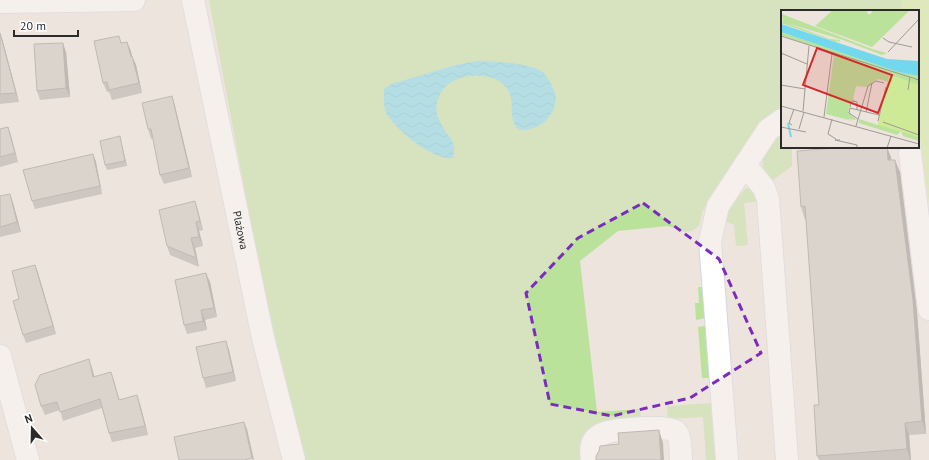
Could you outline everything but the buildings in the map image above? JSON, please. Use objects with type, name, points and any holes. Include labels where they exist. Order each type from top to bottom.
[{"type":"street","points":[[0,2],[134,0]]},
{"type":"street","name":"Plażowa","points":[[193,0],[263,338],[294,460]]},
{"type":"street","points":[[727,460],[710,241],[718,206],[768,130],[781,121]]},
{"type":"street","points":[[910,154],[929,309]]},
{"type":"street","points":[[745,165],[764,188],[768,199],[787,460]]},
{"type":"street","points":[[0,356],[28,460]]},
{"type":"street","points":[[592,460],[591,448],[594,440],[602,434],[610,431],[668,428],[675,430],[678,435],[681,460]]},
{"type":"highlighted area","points":[[643,203],[719,259],[761,353],[690,398],[612,416],[550,404],[526,293],[578,238]]},
{"type":"green space","points":[[209,0],[901,0],[902,10],[781,10],[781,110],[767,117],[703,210],[699,226],[692,231],[683,232],[676,228],[667,226],[618,231],[580,261],[597,412],[640,409],[641,422],[599,425],[584,460],[304,460],[259,267]]},
{"type":"green space","points":[[901,0],[929,0],[929,204],[919,130],[919,10],[902,10]]},
{"type":"green space","points":[[781,131],[781,148],[792,148],[792,166],[773,180],[763,168],[765,151]]},
{"type":"green space","points":[[746,188],[752,189],[760,201],[744,203],[748,245],[736,246],[734,225],[722,220]]},
{"type":"green space","points":[[698,287],[703,287],[705,318],[696,320],[695,303],[699,303]]},
{"type":"green space","points":[[705,326],[709,378],[702,378],[698,327]]},
{"type":"green space","points":[[711,403],[716,460],[706,460],[703,417],[668,419],[667,406]]},
{"type":"water","points":[[477,61],[501,62],[530,66],[543,72],[556,96],[556,101],[551,115],[543,123],[536,127],[520,130],[514,123],[509,92],[504,85],[497,80],[488,77],[469,76],[460,78],[444,88],[438,99],[436,109],[442,126],[451,138],[454,145],[453,158],[445,158],[436,155],[417,144],[393,123],[386,113],[384,89],[391,84],[456,65]]}]
